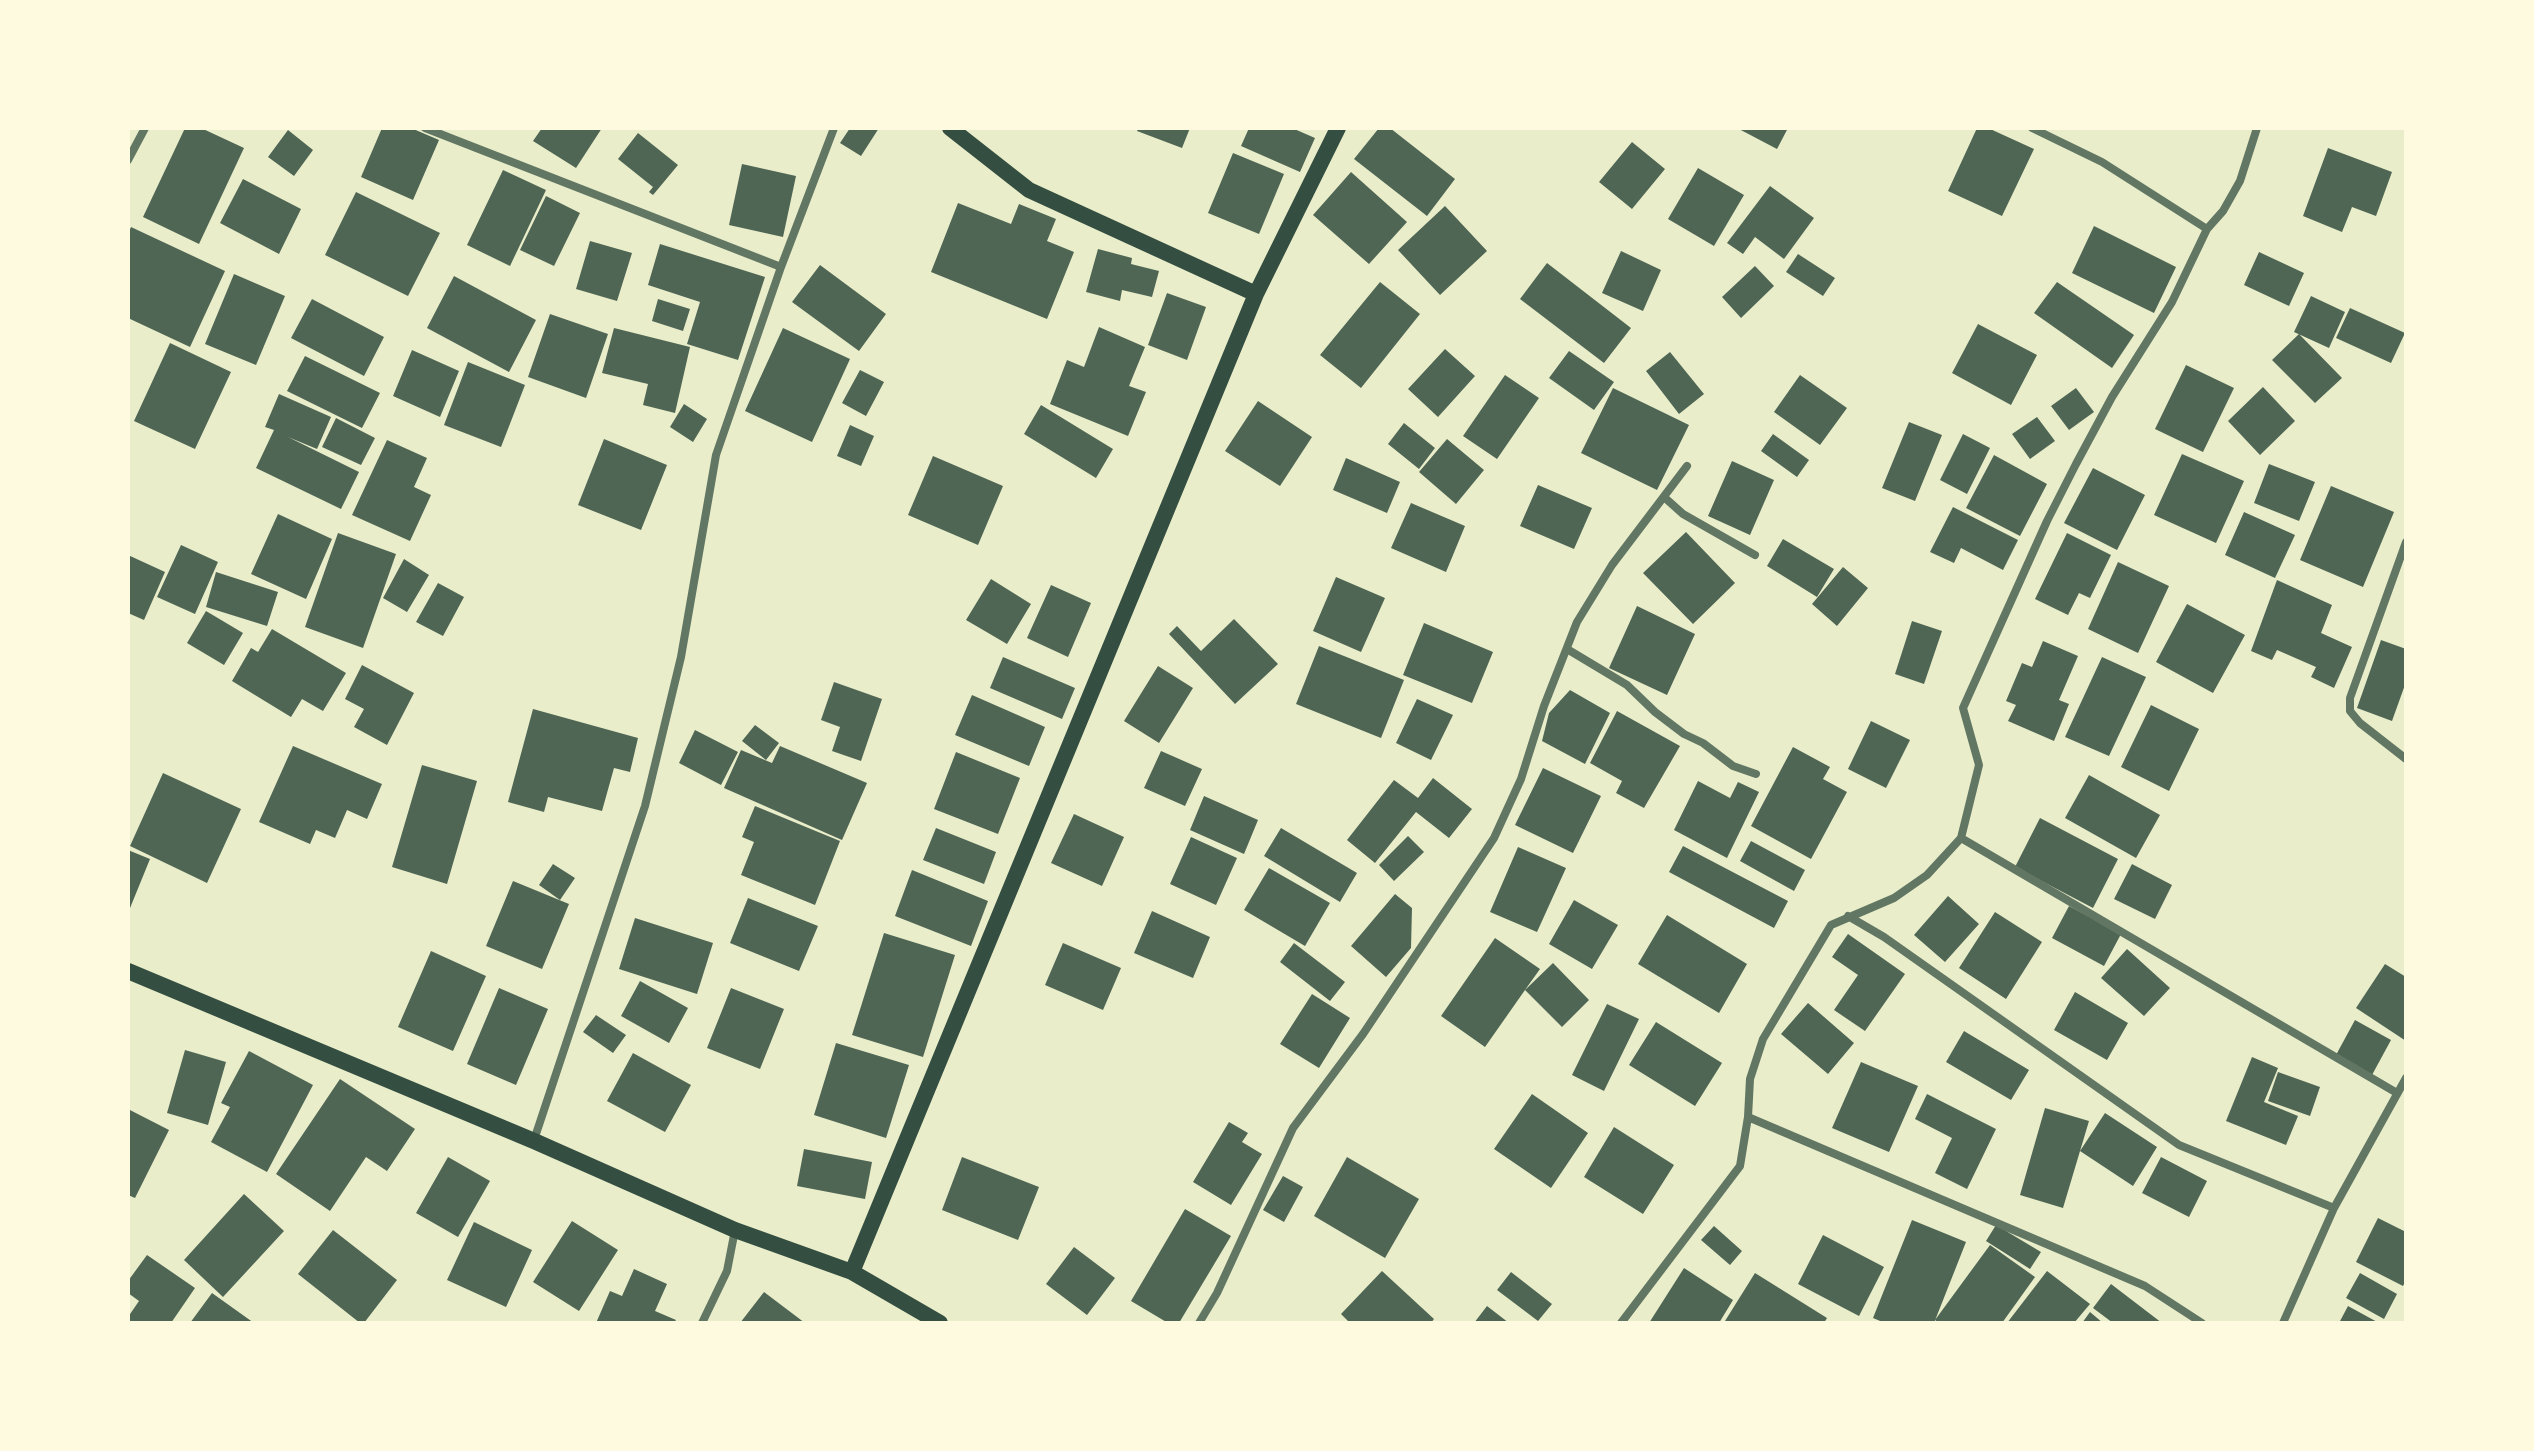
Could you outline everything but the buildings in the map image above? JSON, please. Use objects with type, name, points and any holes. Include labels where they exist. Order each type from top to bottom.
[{"type":"main road","points":[[950,128],[1029,190],[1256,294]]},
{"type":"main road","points":[[852,1272],[1256,294],[1338,128]]},
{"type":"main road","points":[[128,971],[534,1141],[735,1230],[852,1272],[922,1318],[940,1323]]},
{"type":"street","points":[[128,160],[145,128]]},
{"type":"street","points":[[425,128],[781,267]]},
{"type":"street","points":[[534,1141],[645,806],[681,657],[716,455],[781,267],[834,128]]},
{"type":"street","points":[[2032,128],[2102,162],[2207,229]]},
{"type":"street","points":[[1621,1323],[1740,1166],[1750,1079],[1763,1039],[1831,925],[1894,898],[1927,875],[1961,838],[1979,765],[1963,708],[2047,521],[2112,397],[2172,302],[2207,229],[2223,211],[2240,181],[2257,128]]},
{"type":"street","points":[[1199,1323],[1217,1293],[1293,1128],[1363,1034],[1494,838],[1521,779],[1544,706],[1577,622],[1612,565],[1687,466]]},
{"type":"street","points":[[1664,497],[1683,514],[1755,555]]},
{"type":"street","points":[[2406,542],[2350,698],[2350,711],[2360,723],[2406,759]]},
{"type":"street","points":[[1567,649],[1627,685],[1684,734],[1703,743],[1733,766],[1756,774]]},
{"type":"street","points":[[1961,838],[2397,1093]]},
{"type":"street","points":[[1848,916],[1911,955],[2179,1145],[2334,1208]]},
{"type":"street","points":[[2283,1323],[2334,1208],[2406,1078]]},
{"type":"street","points":[[1748,1117],[2145,1286],[2202,1323]]},
{"type":"street","points":[[702,1323],[727,1271],[735,1230]]}]
